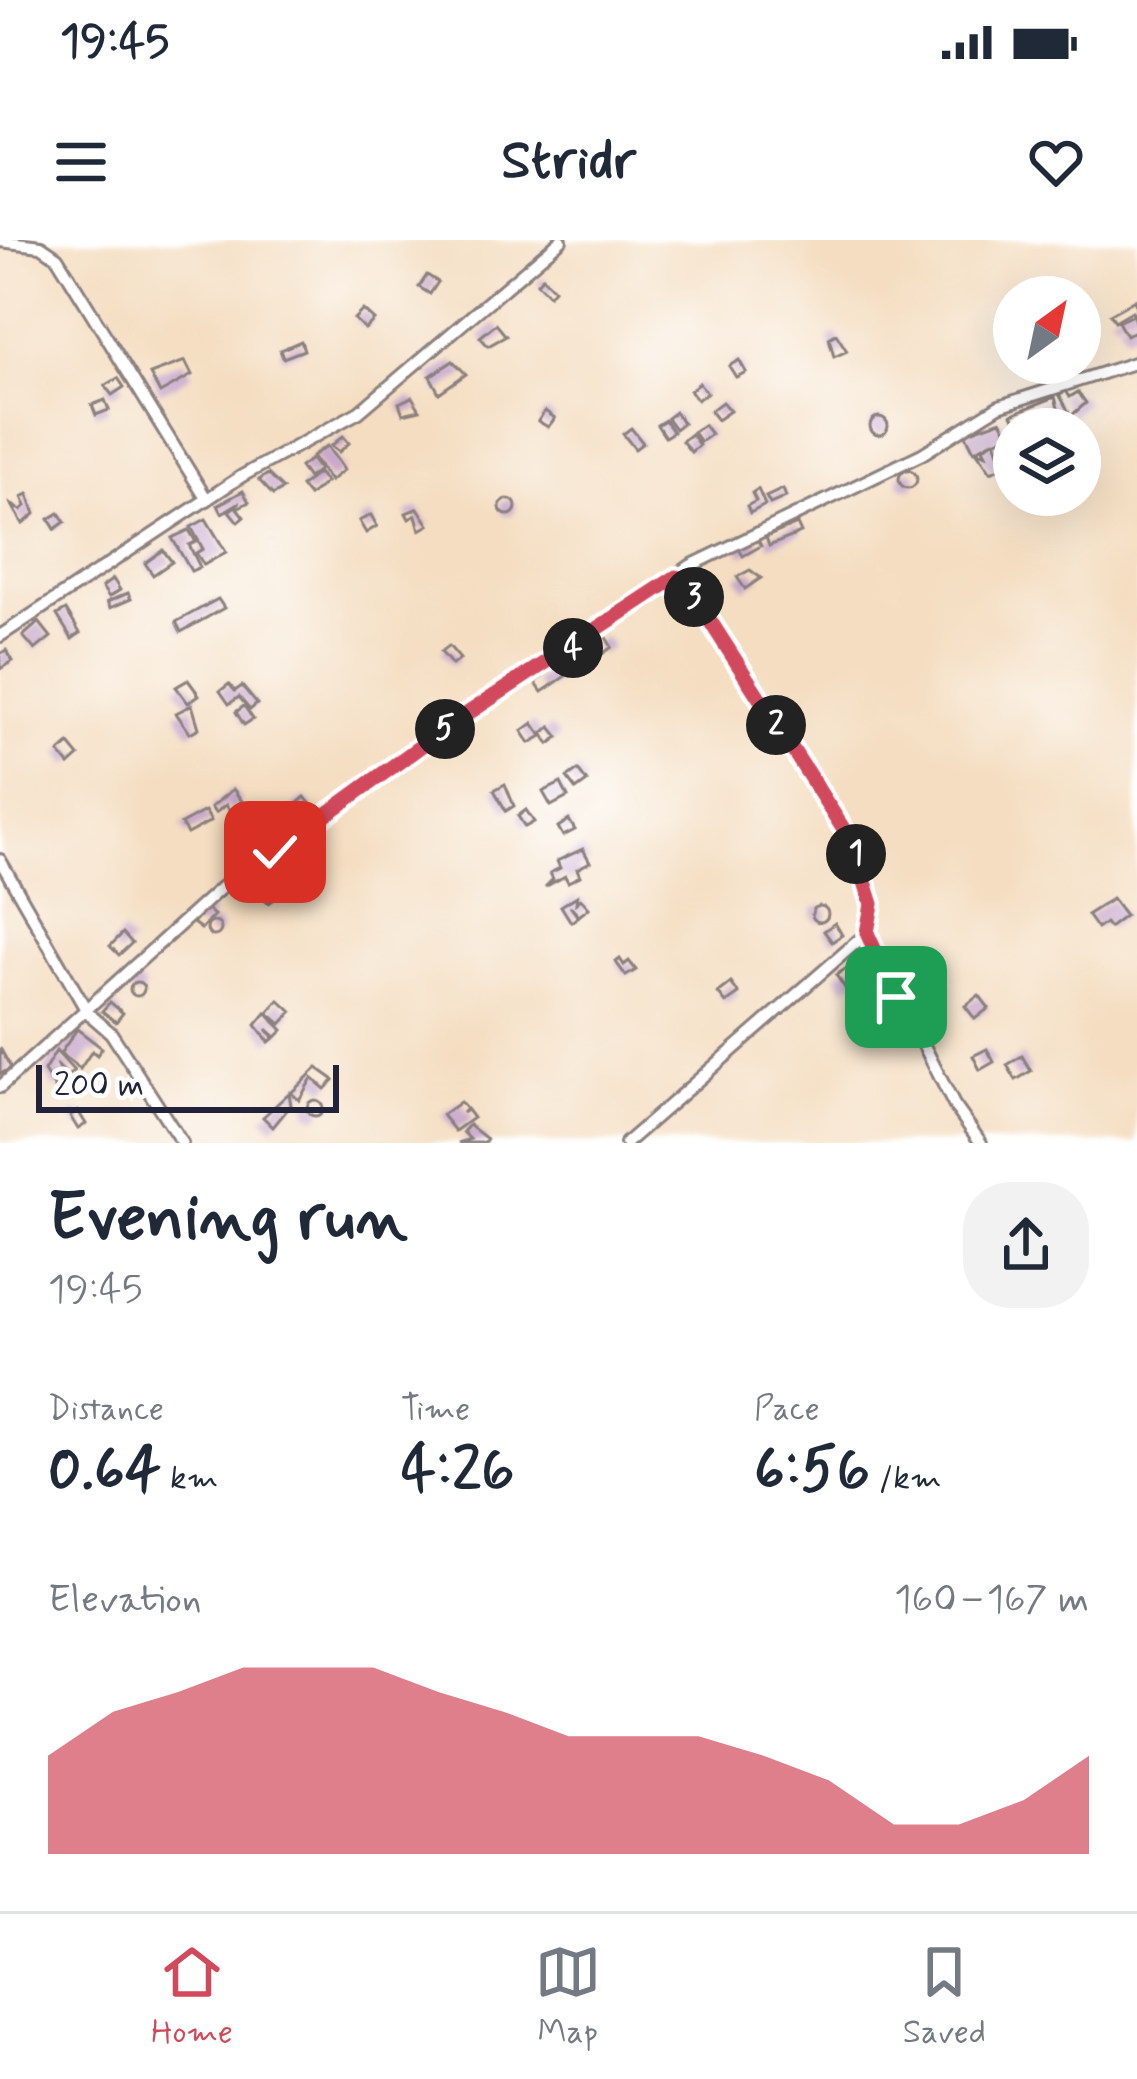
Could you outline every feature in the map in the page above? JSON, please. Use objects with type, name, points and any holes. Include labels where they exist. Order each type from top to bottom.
[{"type":"street","points":[[0,636],[207,500],[359,412],[561,240]]},
{"type":"street","points":[[0,241],[46,243],[207,500]]},
{"type":"street","points":[[0,1087],[88,1013],[223,886],[447,727],[676,577],[736,540],[922,454],[999,406],[1137,362]]},
{"type":"street","points":[[676,577],[698,602],[853,844],[872,904],[867,933],[954,1105],[981,1143]]},
{"type":"street","points":[[0,860],[88,1013],[111,1033],[182,1143]]},
{"type":"street","points":[[626,1143],[867,933]]},
{"type":"building","points":[[427,275],[438,282],[430,294],[419,287]]},
{"type":"building","points":[[542,277],[554,289],[549,295],[537,283]]},
{"type":"building","points":[[1135,300],[1137,320],[1132,311],[1115,321],[1110,314]]},
{"type":"building","points":[[363,310],[374,320],[365,329],[354,319]]},
{"type":"building","points":[[1133,315],[1137,330],[1126,336],[1118,322]]},
{"type":"building","points":[[496,324],[506,336],[488,346],[480,337]]},
{"type":"building","points":[[836,334],[847,351],[834,357],[829,338]]},
{"type":"building","points":[[301,341],[304,350],[283,358],[280,350]]},
{"type":"building","points":[[739,360],[746,372],[736,377],[729,366]]},
{"type":"building","points":[[185,361],[192,375],[160,393],[150,374]]},
{"type":"building","points":[[453,361],[466,374],[439,393],[430,376]]},
{"type":"building","points":[[118,378],[124,387],[112,395],[105,386]]},
{"type":"building","points":[[699,383],[707,393],[697,400],[690,391]]},
{"type":"building","points":[[1066,391],[1070,397],[1078,392],[1086,403],[1067,408],[1059,394]]},
{"type":"building","points":[[412,397],[420,410],[403,414],[399,403]]},
{"type":"building","points":[[1055,397],[1058,408],[1027,408]]},
{"type":"building","points":[[105,400],[109,410],[96,415],[92,405]]},
{"type":"building","points":[[722,402],[730,411],[717,420],[710,411]]},
{"type":"building","points":[[545,411],[555,418],[548,427],[538,421]]},
{"type":"building","points":[[675,412],[683,423],[675,429],[667,418]]},
{"type":"building","points":[[879,417],[888,426],[879,435],[870,426]]},
{"type":"building","points":[[665,420],[673,432],[665,437],[657,425]]},
{"type":"building","points":[[993,423],[993,441],[974,451],[965,433]]},
{"type":"building","points":[[704,425],[711,434],[700,442],[693,432]]},
{"type":"building","points":[[631,428],[643,443],[635,449],[623,434]]},
{"type":"building","points":[[691,434],[699,445],[691,452],[682,441]]},
{"type":"building","points":[[343,436],[349,443],[339,452],[331,446]]},
{"type":"building","points":[[993,441],[991,472],[977,452],[986,454],[983,448]]},
{"type":"building","points":[[327,446],[344,470],[330,481],[312,456]]},
{"type":"building","points":[[311,459],[319,470],[308,478],[300,467]]},
{"type":"building","points":[[908,470],[917,479],[908,488],[899,479]]},
{"type":"building","points":[[318,473],[326,482],[309,496],[301,486]]},
{"type":"building","points":[[268,474],[283,489],[273,495],[259,480]]},
{"type":"building","points":[[758,489],[765,505],[750,513],[747,506],[756,501],[752,493]]},
{"type":"building","points":[[783,489],[786,497],[770,504],[766,497]]},
{"type":"building","points":[[243,491],[249,502],[237,508],[244,517],[238,522],[229,511],[240,502],[222,513],[218,505]]},
{"type":"building","points":[[28,494],[35,514],[23,524],[12,505],[21,510],[26,506],[22,497]]},
{"type":"building","points":[[508,499],[516,507],[508,515],[500,507]]},
{"type":"building","points":[[418,508],[429,525],[420,530],[416,515],[409,519],[406,513]]},
{"type":"building","points":[[59,513],[65,522],[55,529],[49,519]]},
{"type":"building","points":[[371,515],[377,526],[366,533],[359,521]]},
{"type":"building","points":[[206,519],[226,552],[204,565],[196,553],[203,549],[191,527]]},
{"type":"building","points":[[797,524],[801,533],[769,546],[766,537]]},
{"type":"building","points":[[189,530],[196,542],[189,545],[200,567],[191,571],[172,538]]},
{"type":"building","points":[[756,536],[761,546],[743,556],[737,545]]},
{"type":"building","points":[[163,550],[172,562],[153,575],[145,563]]},
{"type":"building","points":[[750,570],[761,578],[745,589],[737,577]]},
{"type":"building","points":[[113,579],[120,590],[109,597],[102,587]]},
{"type":"building","points":[[128,593],[131,599],[110,608],[107,602]]},
{"type":"building","points":[[218,599],[224,608],[181,632],[176,622]]},
{"type":"building","points":[[66,610],[80,633],[72,639],[57,615]]},
{"type":"building","points":[[39,622],[51,637],[35,650],[23,636]]},
{"type":"building","points":[[605,636],[612,647],[601,655],[593,644]]},
{"type":"building","points":[[449,646],[460,659],[452,665],[441,652]]},
{"type":"building","points":[[6,650],[13,661],[0,669],[0,654]]},
{"type":"building","points":[[565,661],[573,671],[542,692],[535,682]]},
{"type":"building","points":[[188,680],[199,695],[188,703],[176,687]]},
{"type":"building","points":[[229,684],[235,691],[242,686],[257,704],[250,710],[239,697],[229,704],[220,691]]},
{"type":"building","points":[[192,705],[199,728],[190,733],[176,713]]},
{"type":"building","points":[[244,706],[253,719],[244,725],[236,712]]},
{"type":"building","points":[[533,723],[542,736],[530,743],[522,731]]},
{"type":"building","points":[[551,727],[559,737],[549,744],[542,733]]},
{"type":"building","points":[[69,744],[79,756],[69,765],[59,753]]},
{"type":"building","points":[[578,770],[587,782],[576,790],[567,778]]},
{"type":"building","points":[[561,783],[568,797],[551,806],[543,792]]},
{"type":"building","points":[[505,784],[514,806],[506,811],[494,790]]},
{"type":"building","points":[[233,789],[242,801],[230,811],[226,805],[215,813],[211,807]]},
{"type":"building","points":[[305,797],[314,808],[301,818],[292,808]]},
{"type":"building","points":[[526,810],[534,822],[525,827],[518,816]]},
{"type":"building","points":[[205,811],[211,821],[187,834],[181,824]]},
{"type":"building","points":[[569,820],[575,830],[563,836],[558,827]]},
{"type":"building","points":[[583,849],[590,862],[577,869],[580,876],[568,882],[565,876],[545,887],[553,879],[550,873],[560,868],[557,861]]},
{"type":"building","points":[[276,861],[285,875],[279,879],[269,865]]},
{"type":"building","points":[[299,871],[306,883],[289,893],[282,880]]},
{"type":"building","points":[[249,875],[258,890],[249,895],[240,880]]},
{"type":"building","points":[[237,881],[246,893],[238,899],[227,888]]},
{"type":"building","points":[[273,885],[279,895],[268,903],[261,894]]},
{"type":"building","points":[[577,896],[576,903],[581,899],[589,908],[579,916],[570,906],[578,917],[571,922],[561,906]]},
{"type":"building","points":[[1112,899],[1125,916],[1109,928],[1105,923],[1097,929],[1087,915]]},
{"type":"building","points":[[820,906],[828,914],[820,922],[812,914]]},
{"type":"building","points":[[206,908],[214,915],[201,929],[193,923]]},
{"type":"building","points":[[214,922],[221,929],[214,936],[207,929]]},
{"type":"building","points":[[835,923],[842,935],[832,942],[824,931]]},
{"type":"building","points":[[123,933],[132,943],[119,955],[110,946]]},
{"type":"building","points":[[620,959],[636,970],[626,976],[616,962]]},
{"type":"building","points":[[858,961],[866,973],[845,988],[836,975]]},
{"type":"building","points":[[137,982],[144,989],[137,996],[130,989]]},
{"type":"building","points":[[731,983],[739,994],[726,1003],[718,993]]},
{"type":"building","points":[[979,995],[989,1008],[975,1019],[965,1006]]},
{"type":"building","points":[[279,1000],[292,1012],[281,1024],[268,1013]]},
{"type":"building","points":[[110,1002],[123,1013],[116,1022],[102,1011]]},
{"type":"building","points":[[266,1013],[283,1030],[276,1037],[267,1029],[274,1038],[269,1042],[256,1025]]},
{"type":"building","points":[[77,1029],[102,1048],[97,1055],[92,1051],[80,1069],[60,1054]]},
{"type":"building","points":[[0,1048],[11,1068],[0,1074]]},
{"type":"building","points":[[987,1049],[994,1062],[980,1070],[973,1056]]},
{"type":"building","points":[[56,1051],[74,1071],[68,1076],[56,1064],[64,1076],[56,1090],[44,1071]]},
{"type":"building","points":[[1022,1056],[1031,1071],[1016,1080],[1007,1065]]},
{"type":"building","points":[[317,1068],[334,1080],[325,1089],[312,1078],[299,1100],[291,1093]]},
{"type":"building","points":[[289,1093],[291,1105],[273,1127],[263,1117]]},
{"type":"building","points":[[315,1100],[323,1108],[315,1116],[307,1108]]},
{"type":"building","points":[[460,1102],[466,1109],[462,1113],[467,1110],[473,1118],[455,1131],[442,1115]]},
{"type":"building","points":[[78,1111],[86,1124],[78,1129],[70,1116]]},
{"type":"building","points":[[469,1125],[487,1139],[485,1143],[458,1143],[470,1139],[463,1132]]},
{"type":"route","points":[[275,852],[447,727],[676,577],[698,602],[853,844],[872,904],[867,933],[896,997]]}]
